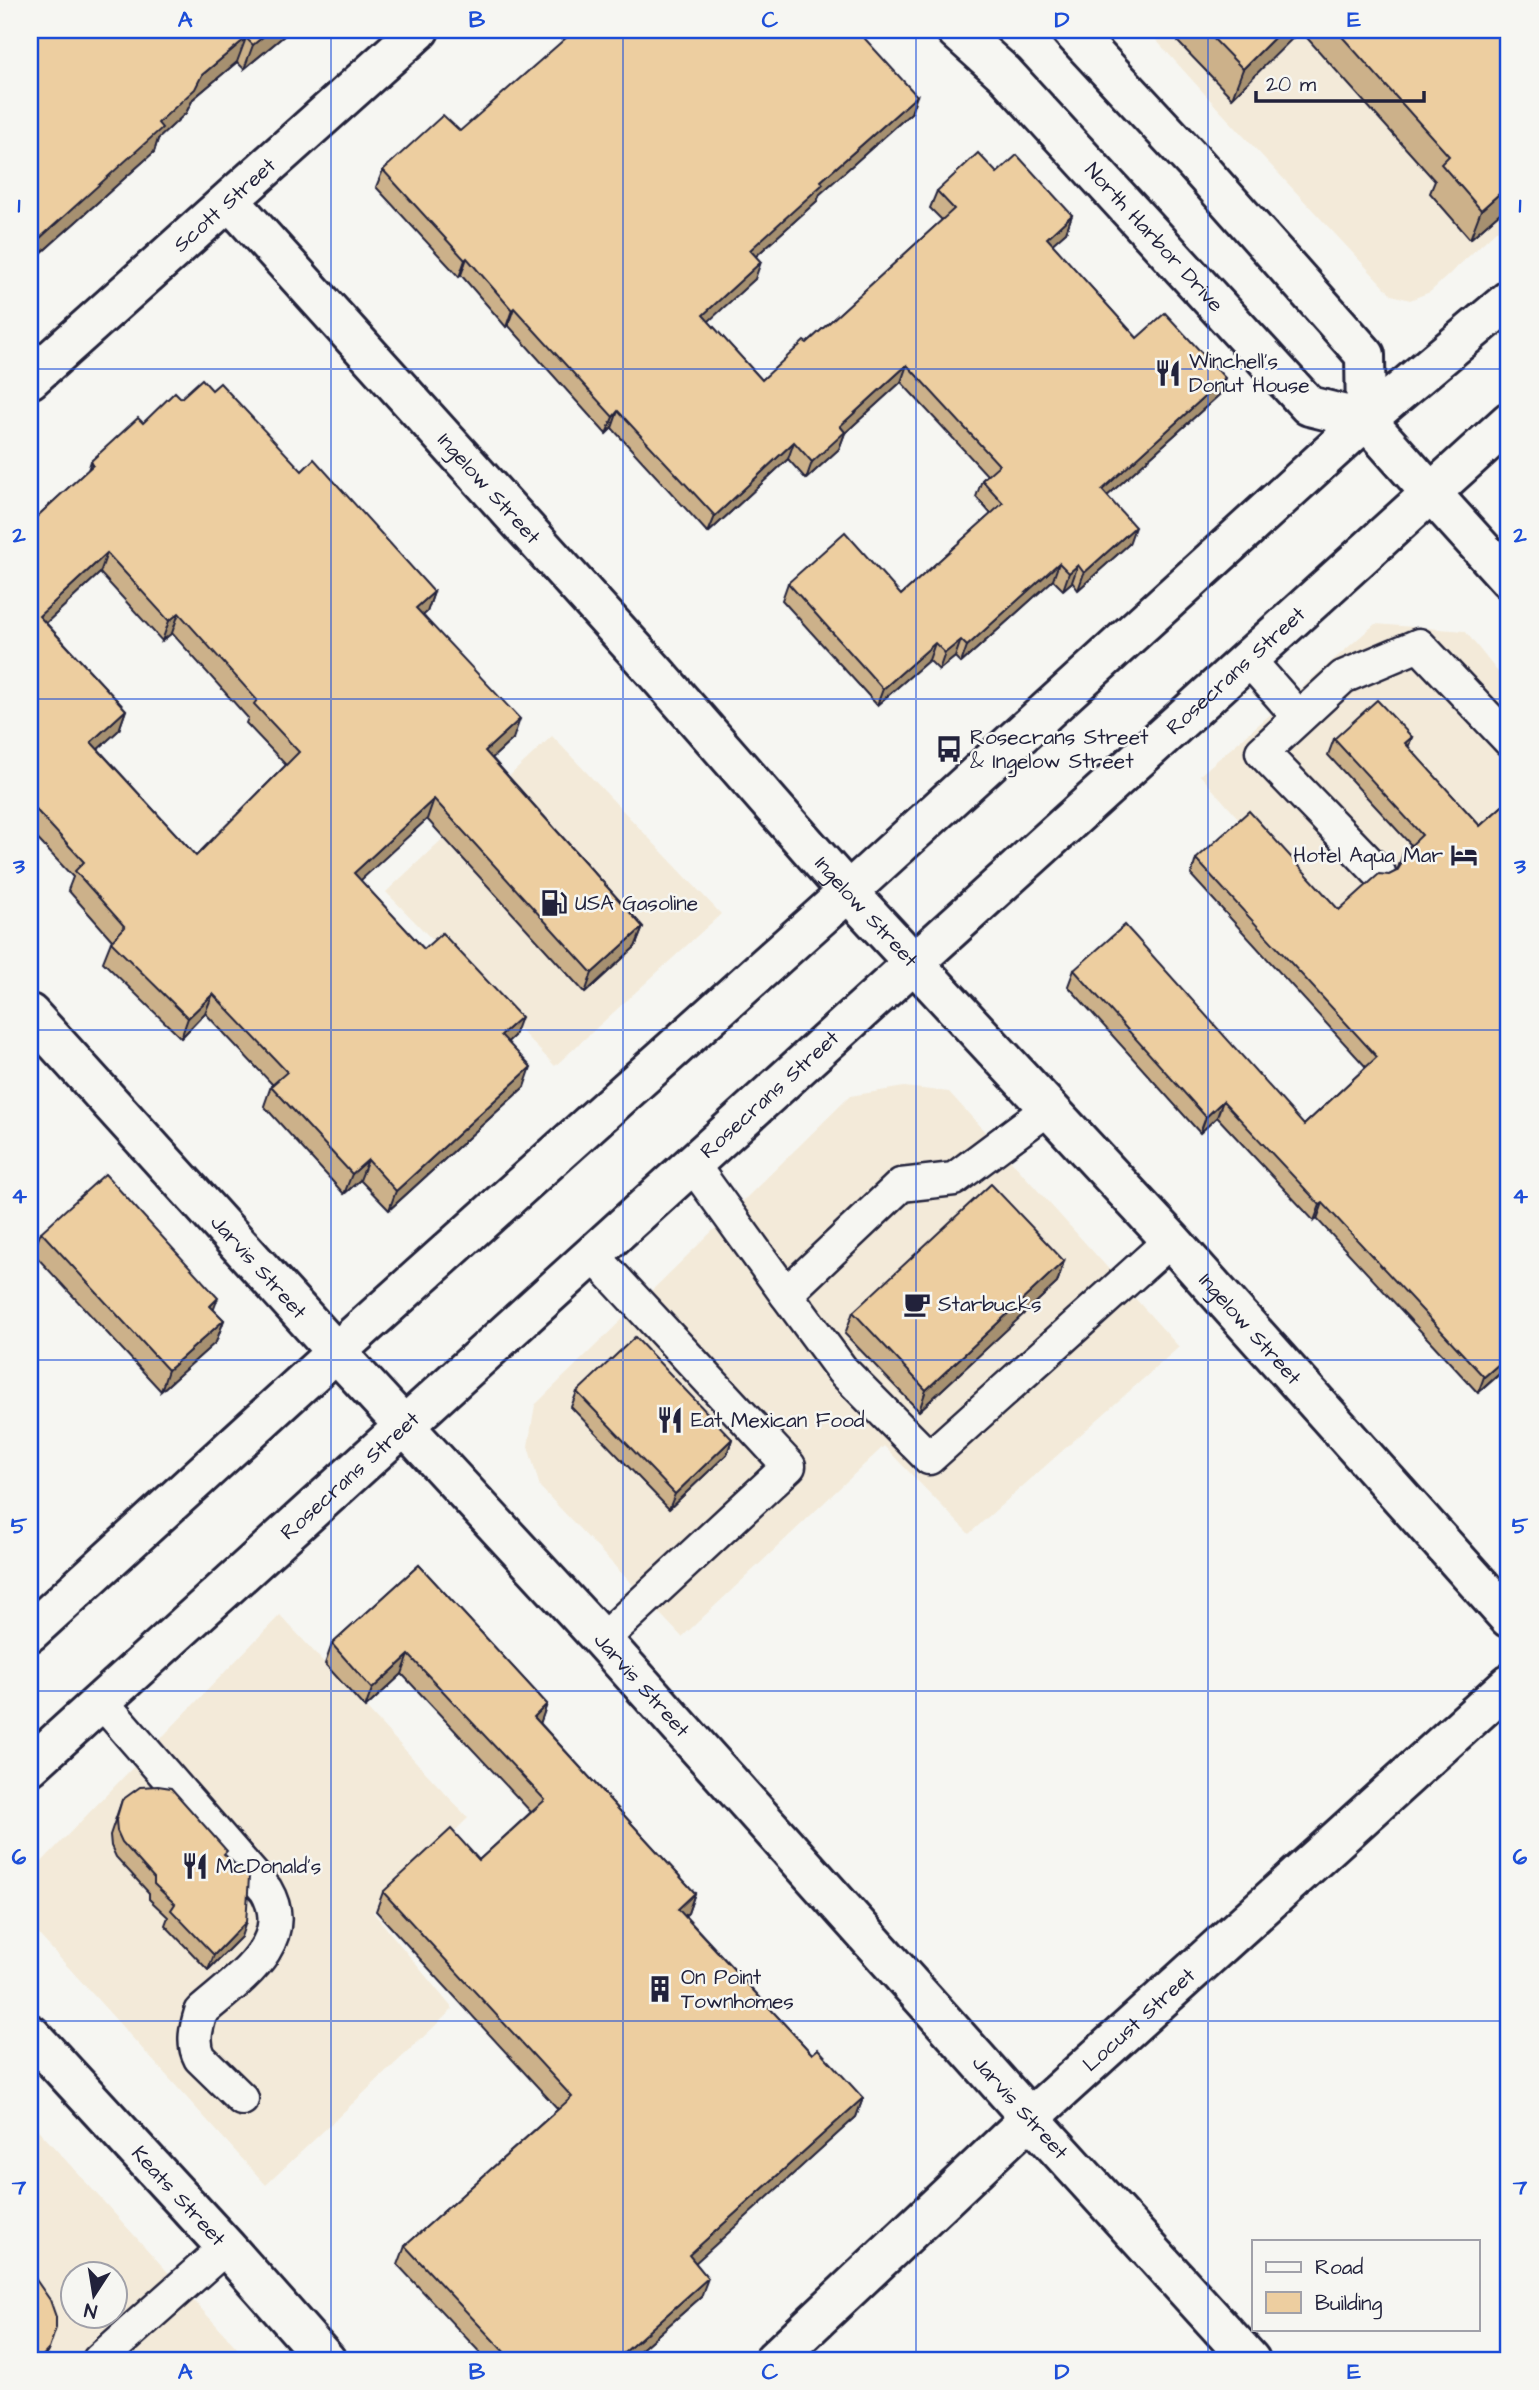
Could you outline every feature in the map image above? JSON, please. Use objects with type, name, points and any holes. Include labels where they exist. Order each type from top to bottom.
[{"type":"street","name":"North Harbor Drive","points":[[956,30],[1005,74],[1309,406],[1366,420]]},
{"type":"street","points":[[1071,30],[1193,161],[1365,355],[1366,420],[1509,579]]},
{"type":"street","name":"Scott Street","points":[[30,379],[414,33]]},
{"type":"street","name":"Ingelow Street","points":[[230,201],[656,673],[848,892],[1171,1240],[1509,1618]]},
{"type":"street","points":[[30,1632],[1366,420],[1509,300]]},
{"type":"street","name":"Rosecrans Street","points":[[30,1766],[1509,422]]},
{"type":"street","name":"Jarvis Street","points":[[30,1014],[602,1640],[1250,2360]]},
{"type":"street","name":"Locust Street","points":[[774,2360],[1030,2118],[1509,1684]]},
{"type":"street","name":"Keats Street","points":[[30,2034],[326,2360]]},
{"type":"lane","points":[[1379,873],[1262,752],[1342,677],[1419,645],[1503,720]]},
{"type":"lane","points":[[1248,659],[1299,717]]},
{"type":"lane","points":[[786,1294],[901,1185],[954,1180],[1049,1108]]},
{"type":"lane","points":[[692,1164],[842,1370],[929,1458],[1171,1240]]},
{"type":"lane","points":[[592,1254],[789,1466],[602,1640]]},
{"type":"lane","points":[[101,1702],[266,1890],[274,1903],[276,1920],[269,1946],[261,1958],[201,2012],[197,2024],[196,2050],[200,2058],[242,2099]]},
{"type":"lane","points":[[99,2360],[226,2247]]},
{"type":"shaded area","points":[[1147,30],[1509,30],[1509,219],[1430,292],[1410,300],[1392,295]]},
{"type":"shaded area","points":[[1375,624],[1465,631],[1509,686],[1509,885],[1390,990],[1200,775]]},
{"type":"shaded area","name":"USA Gasoline","points":[[552,736],[721,914],[555,1066],[386,892]]},
{"type":"shaded area","points":[[904,1087],[949,1092],[1179,1347],[969,1534],[884,1446],[682,1637],[540,1487],[528,1446],[535,1405],[850,1096]]},
{"type":"shaded area","points":[[280,1615],[468,1818],[373,1912],[453,2009],[266,2185],[30,1925],[30,1874]]},
{"type":"shaded area","points":[[30,2121],[248,2360],[30,2360]]},
{"type":"building","points":[[30,30],[271,30],[253,45],[246,38],[202,75],[195,89],[158,123],[162,128],[40,238],[30,227]]},
{"type":"building","points":[[575,30],[857,30],[917,96],[821,181],[823,184],[750,250],[761,262],[703,315],[762,380],[804,341],[807,343],[954,209],[937,191],[978,153],[997,173],[1017,155],[1072,215],[1047,238],[1137,338],[1165,313],[1225,378],[1102,490],[1135,527],[1084,573],[1078,565],[1069,573],[1059,563],[967,646],[961,640],[945,653],[935,643],[883,689],[788,583],[845,532],[901,595],[1003,503],[982,480],[999,465],[907,365],[840,426],[845,432],[812,462],[794,442],[715,516],[618,411],[613,417],[383,170],[443,115],[460,131]]},
{"type":"building","points":[[1205,30],[1282,30],[1243,69]]},
{"type":"building","points":[[1336,30],[1509,30],[1509,185],[1481,210],[1441,164],[1449,156]]},
{"type":"building","points":[[202,379],[212,390],[220,383],[302,471],[314,459],[434,592],[416,608],[520,719],[485,751],[643,927],[592,973],[434,799],[354,873],[424,949],[442,933],[521,1017],[501,1035],[531,1067],[396,1191],[368,1160],[352,1174],[271,1086],[287,1072],[213,994],[188,1018],[111,942],[125,927],[75,871],[84,862],[30,803],[30,742],[37,735],[30,728],[30,520],[31,522],[93,465],[91,461],[138,418],[143,423],[175,392],[181,398]],"holes":[[[107,553],[169,621],[179,613],[257,700],[254,704],[299,752],[196,856],[91,742],[126,710],[39,616]]]},
{"type":"building","points":[[1377,700],[1412,737],[1405,743],[1480,826],[1509,800],[1509,1355],[1484,1377],[1323,1203],[1320,1205],[1223,1101],[1206,1117],[1074,970],[1125,925],[1304,1125],[1377,1057],[1196,859],[1249,811],[1339,910],[1379,874],[1389,875],[1397,871],[1402,863],[1403,853],[1422,835],[1334,739]]},
{"type":"building","points":[[105,1174],[218,1298],[210,1306],[224,1320],[168,1370],[41,1232]]},
{"type":"building","points":[[991,1184],[1064,1261],[926,1390],[853,1312]]},
{"type":"building","points":[[635,1337],[732,1439],[675,1494],[577,1392]]},
{"type":"building","points":[[419,1565],[547,1704],[534,1717],[695,1893],[678,1909],[812,2054],[818,2049],[863,2098],[689,2255],[708,2278],[616,2360],[499,2360],[506,2354],[405,2246],[572,2097],[383,1892],[451,1829],[479,1860],[545,1800],[409,1655],[372,1689],[332,1644]]},
{"type":"building","points":[[140,1787],[171,1788],[227,1851],[224,1854],[249,1877],[246,1922],[214,1955],[171,1910],[175,1904],[154,1884],[154,1878],[122,1842],[117,1831],[116,1820],[122,1800]]},
{"type":"building","points":[[30,2271],[50,2300],[56,2317],[56,2328],[49,2349],[39,2360],[30,2360]]},
{"type":"place","name":"Winchell's Donut House","points":[[1168,373]]},
{"type":"place","name":"Rosecrans Street & Ingelow Street","points":[[949,749]]},
{"type":"place","name":"Hotel Aqua Mar","points":[[1464,855]]},
{"type":"place","name":"USA Gasoline","points":[[554,903]]},
{"type":"place","name":"Starbucks","points":[[917,1304]]},
{"type":"place","name":"Eat Mexican Food","points":[[670,1420]]},
{"type":"place","name":"McDonald's","points":[[195,1866]]},
{"type":"place","name":"On Point Townhomes","points":[[660,1989]]}]
